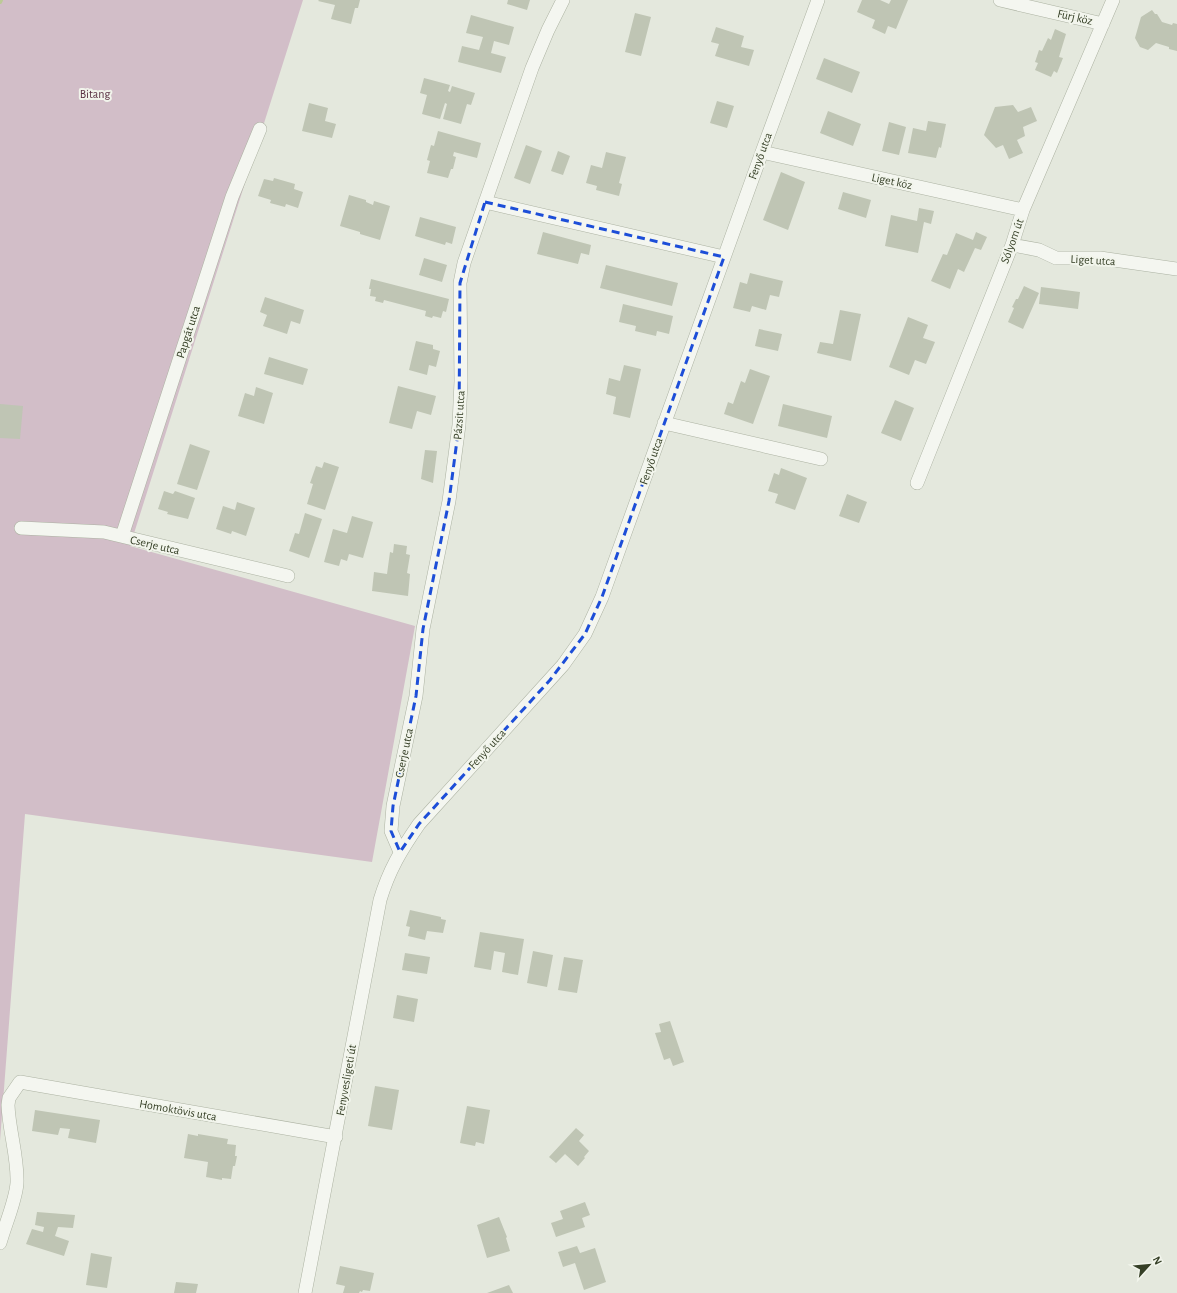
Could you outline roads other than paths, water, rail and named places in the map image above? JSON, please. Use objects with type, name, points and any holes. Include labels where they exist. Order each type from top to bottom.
[{"type":"street","name":"Pázsit utca","points":[[423,629],[449,501],[459,425],[461,381],[460,284],[464,263],[532,68],[548,30],[563,0]]},
{"type":"street","name":"Fenyő utca","points":[[391,868],[419,824],[554,675],[585,634],[602,597],[818,0]]},
{"type":"street","name":"Fürj köz","points":[[1000,0],[1103,24]]},
{"type":"street","name":"Sólyom út","points":[[917,483],[1012,245],[1023,210],[1113,0]]},
{"type":"street","name":"Papgát utca","points":[[122,536],[232,197],[260,129]]},
{"type":"street","name":"Liget köz","points":[[762,152],[1023,210]]},
{"type":"street","points":[[485,202],[724,257]]},
{"type":"street","name":"Liget utca","points":[[1012,245],[1039,250],[1056,258],[1100,258],[1177,269]]},
{"type":"street","points":[[664,423],[821,459]]},
{"type":"street","name":"Cserje utca","points":[[21,528],[104,532],[288,576]]},
{"type":"street","name":"Cserje utca","points":[[400,852],[391,831],[392,806],[416,696],[423,629]]},
{"type":"street","name":"Fenyvesligeti út","points":[[305,1293],[336,1137],[380,900],[391,868]]},
{"type":"street","name":"Homoktövis utca","points":[[0,1243],[16,1189],[16,1166],[8,1105],[9,1098],[20,1082],[336,1137]]},
{"type":"park label","name":"Bitang","points":[[95,94]]}]
